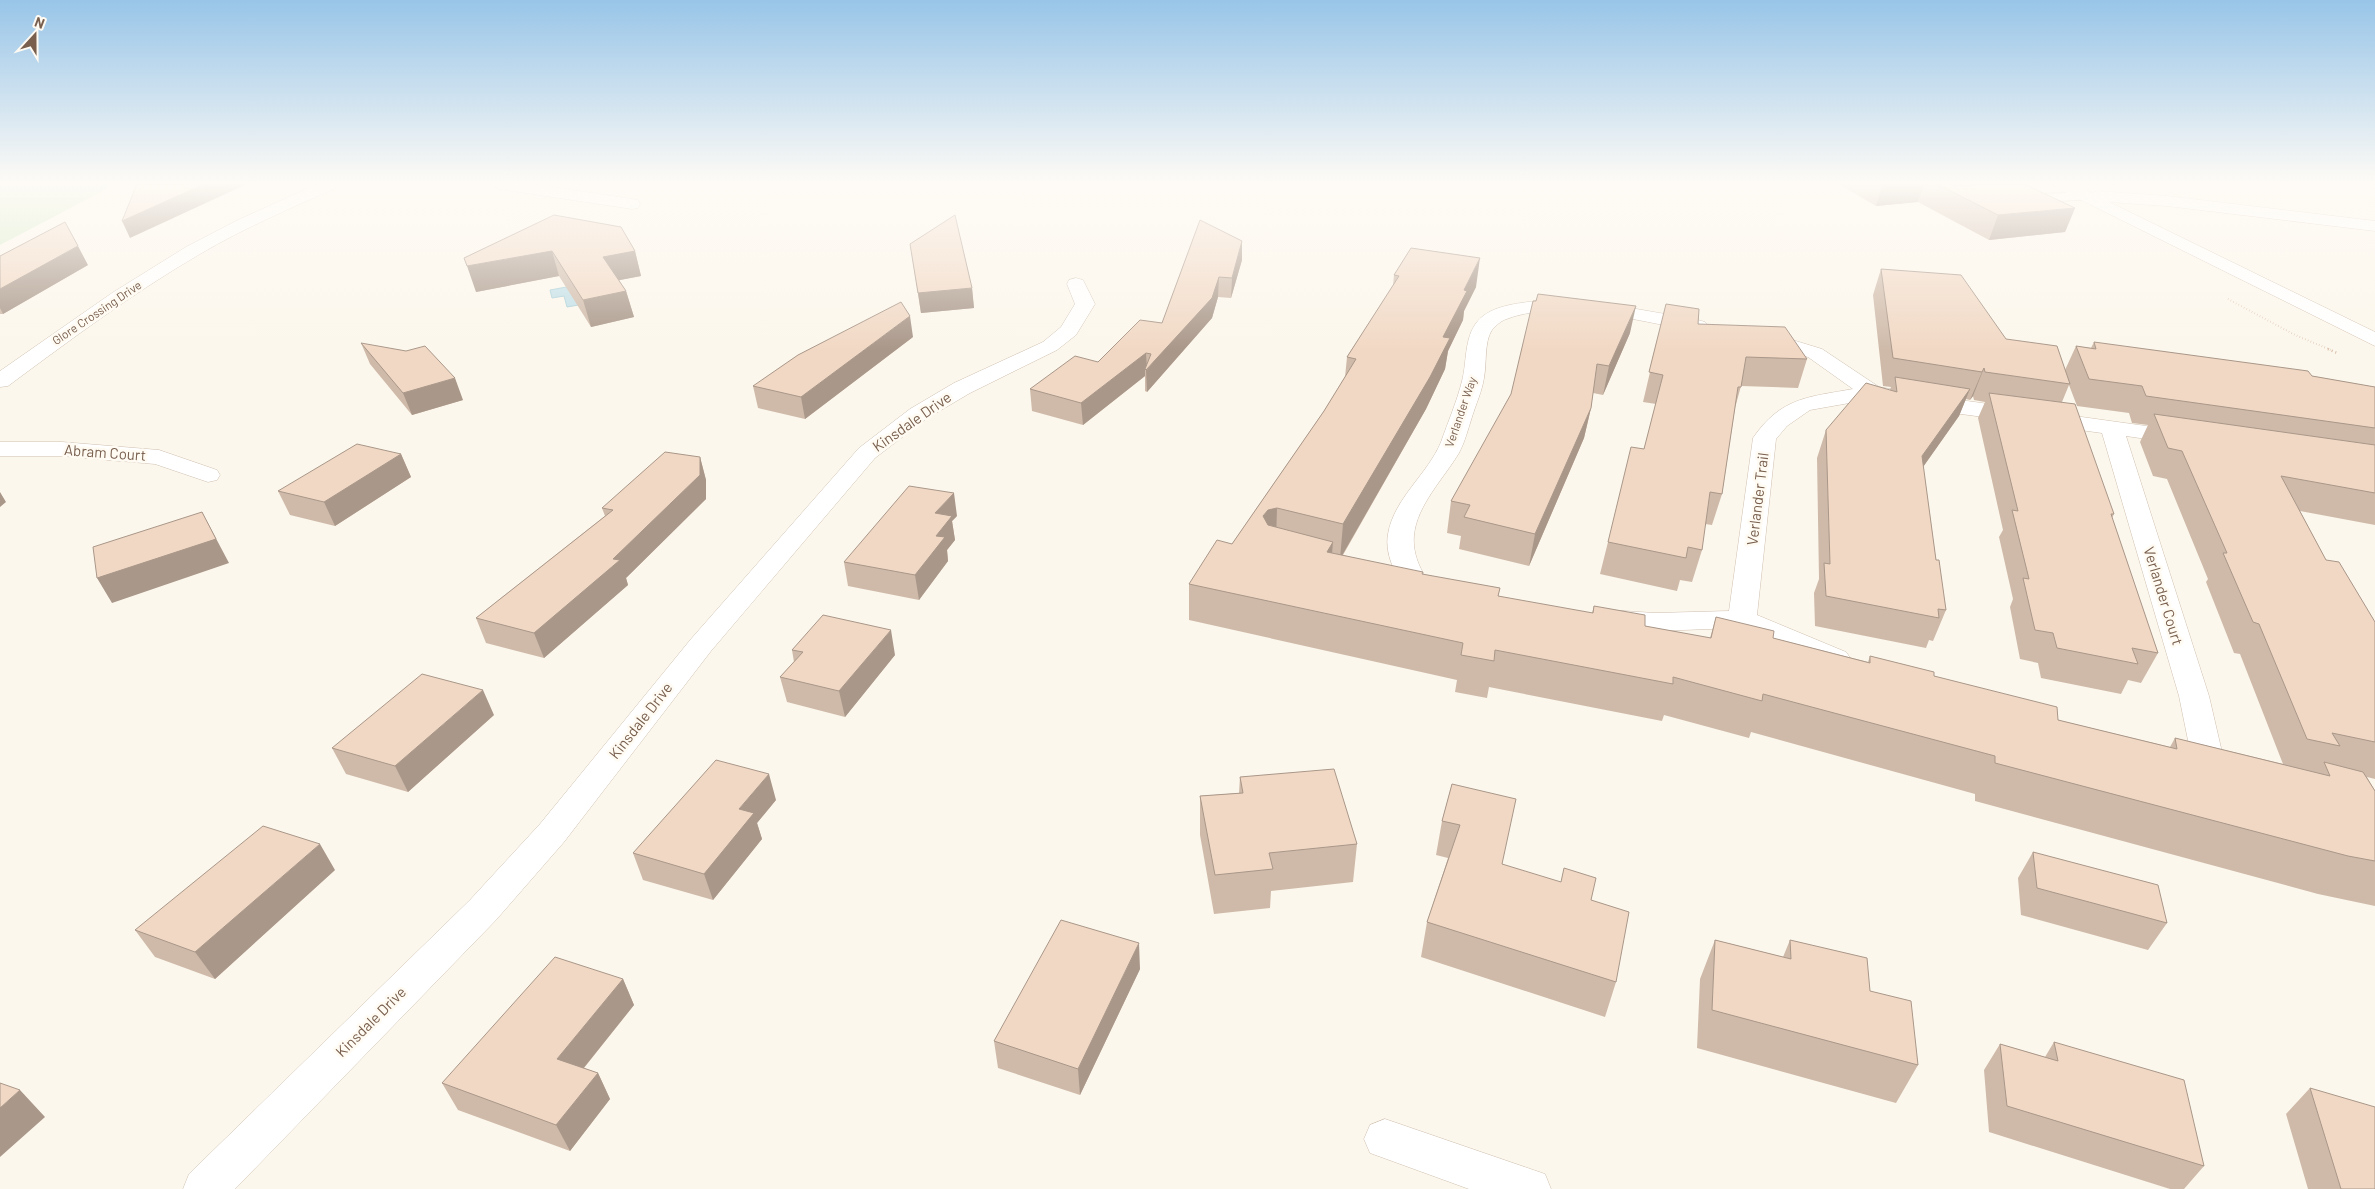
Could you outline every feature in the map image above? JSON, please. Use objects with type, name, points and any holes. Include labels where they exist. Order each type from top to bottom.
[{"type":"street","name":"Glore Crossing Drive","points":[[0,381],[102,309],[190,252],[214,239]]},
{"type":"street","points":[[2175,239],[2375,340]]},
{"type":"street","name":"Kinsdale Drive","points":[[205,1189],[496,896],[552,833],[701,644],[867,453],[925,410],[962,388],[1050,346],[1069,331],[1085,304],[1076,284]]},
{"type":"street","name":"Verlander Way","points":[[1382,580],[1430,592],[1409,576],[1400,554],[1401,528],[1413,503],[1449,450],[1473,381],[1482,328],[1495,316],[1532,307],[1590,308],[1716,329]]},
{"type":"street","points":[[1745,334],[1764,337],[1815,353],[1872,392]]},
{"type":"street","name":"Verlander Trail","points":[[1742,619],[1765,438],[1779,421],[1803,404],[1872,392],[1924,402],[2200,440]]},
{"type":"street","name":"Verlander Court","points":[[2112,428],[2194,696],[2209,765]]},
{"type":"street","name":"Abram Court","points":[[0,449],[71,450],[159,457],[208,475]]},
{"type":"street","points":[[1587,617],[1655,622],[1742,619],[1861,670]]},
{"type":"street","points":[[1386,1139],[1529,1189]]},
{"type":"green space","points":[[0,239],[10,239],[0,245]]},
{"type":"water","points":[[583,284],[590,303],[567,307],[564,296],[552,298],[550,290]]},
{"type":"building","points":[[32,239],[74,239],[78,246],[0,289],[0,256]]},
{"type":"building","points":[[503,239],[628,239],[635,251],[603,257],[626,291],[583,300],[552,251],[467,266],[464,258]]},
{"type":"building","points":[[917,239],[961,239],[972,288],[918,293],[910,244]]},
{"type":"building","points":[[1193,239],[1242,241],[1232,278],[1219,277],[1212,298],[1146,370],[1151,354],[1146,353],[1081,403],[1030,389],[1075,356],[1098,362],[1140,320],[1162,323]]},
{"type":"building","points":[[1411,248],[1480,258],[1464,290],[1467,291],[1443,337],[1450,338],[1430,377],[1343,524],[1277,508],[1268,510],[1263,516],[1268,525],[1333,542],[1327,552],[1423,572],[1422,574],[1500,588],[1498,596],[1593,613],[1594,606],[1645,615],[1645,626],[1711,638],[1716,617],[1774,631],[1773,638],[1870,663],[1870,656],[1934,672],[1934,676],[2057,707],[2058,720],[2177,749],[2175,738],[2330,776],[2324,762],[2363,772],[2375,791],[2375,861],[2348,856],[1995,763],[1995,756],[1763,694],[1762,701],[1673,677],[1673,684],[1495,650],[1494,661],[1461,655],[1463,643],[1189,584],[1217,540],[1232,544],[1324,411],[1356,359],[1347,357],[1399,276],[1394,275]]},
{"type":"building","points":[[1881,269],[1961,275],[2006,339],[2057,346],[2070,384],[1985,372],[1984,368],[1982,372],[1893,358]]},
{"type":"building","points":[[1538,294],[1636,306],[1609,366],[1597,364],[1591,408],[1535,534],[1464,517],[1470,505],[1451,501],[1511,394],[1533,301],[1536,301]]},
{"type":"building","points":[[901,302],[910,316],[801,397],[753,386],[798,355]]},
{"type":"building","points":[[1666,304],[1699,309],[1698,324],[1785,327],[1807,359],[1746,357],[1741,387],[1738,387],[1722,494],[1710,492],[1702,550],[1688,547],[1686,558],[1608,542],[1631,447],[1644,449],[1663,375],[1649,372]]},
{"type":"building","points":[[2094,342],[2308,371],[2312,376],[2375,387],[2375,428],[2146,396],[2142,386],[2089,379],[2076,346],[2096,349]]},
{"type":"building","points":[[361,343],[406,351],[425,346],[455,378],[403,393]]},
{"type":"building","points":[[1895,377],[1970,389],[1922,456],[1936,560],[1939,560],[1946,610],[1938,609],[1939,618],[1826,596],[1824,563],[1830,564],[1826,430],[1866,383],[1897,392]]},
{"type":"building","points":[[1989,393],[2075,404],[2114,514],[2111,514],[2158,653],[2132,648],[2138,664],[2057,648],[2053,633],[2035,630],[2023,578],[2029,579],[2012,510],[2018,511]]},
{"type":"building","points":[[2154,414],[2375,445],[2375,493],[2281,476],[2326,560],[2339,562],[2375,622],[2375,742],[2332,733],[2340,746],[2307,739],[2259,624],[2253,622],[2223,553],[2227,553],[2182,451],[2168,448]]},
{"type":"building","points":[[357,444],[401,454],[324,502],[278,491]]},
{"type":"building","points":[[665,452],[700,457],[700,475],[613,559],[620,560],[534,633],[476,618],[613,510],[602,508]]},
{"type":"building","points":[[909,486],[954,493],[935,513],[952,516],[936,536],[945,537],[915,575],[844,562]]},
{"type":"building","points":[[202,512],[216,539],[97,578],[93,547]]},
{"type":"building","points":[[823,615],[891,630],[839,691],[780,677],[803,652],[792,650]]},
{"type":"building","points":[[422,674],[483,690],[395,766],[332,748]]},
{"type":"building","points":[[716,760],[769,774],[739,809],[754,813],[704,874],[633,853]]},
{"type":"building","points":[[1334,769],[1357,844],[1269,853],[1273,869],[1215,875],[1200,796],[1243,793],[1240,777]]},
{"type":"building","points":[[1452,784],[1516,799],[1502,864],[1561,882],[1564,868],[1596,878],[1591,900],[1629,912],[1616,982],[1427,922],[1460,825],[1442,821]]},
{"type":"building","points":[[263,826],[320,844],[195,952],[135,930]]},
{"type":"building","points":[[2033,852],[2158,885],[2167,923],[2037,888]]},
{"type":"building","points":[[1061,920],[1139,943],[1078,1069],[994,1041]]},
{"type":"building","points":[[1715,940],[1791,959],[1790,940],[1867,958],[1870,991],[1911,1001],[1918,1065],[1712,1010]]},
{"type":"building","points":[[555,957],[623,979],[557,1059],[598,1073],[556,1125],[442,1083]]},
{"type":"building","points":[[2054,1042],[2184,1080],[2204,1166],[2007,1106],[2000,1044],[2058,1061]]},
{"type":"building","points":[[0,1083],[20,1090],[0,1108]]},
{"type":"building","points":[[2310,1088],[2375,1107],[2375,1189],[2341,1189]]}]
